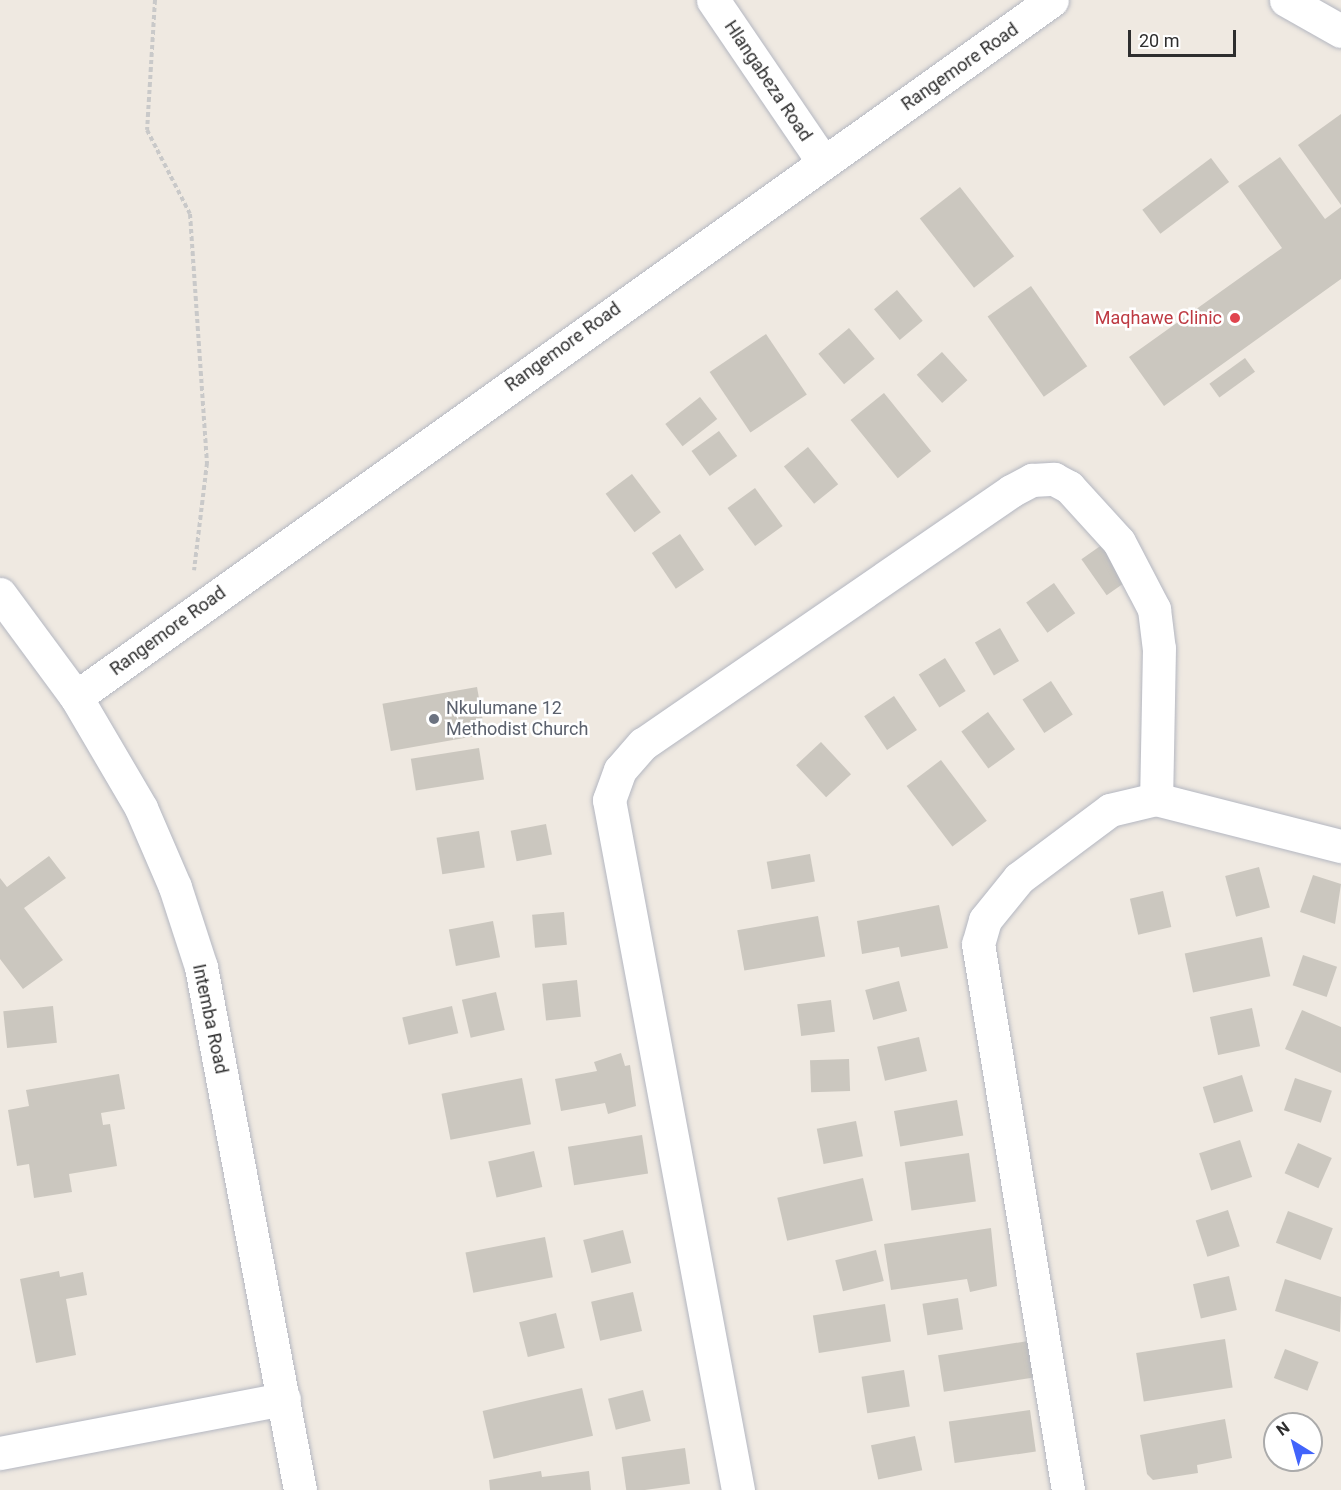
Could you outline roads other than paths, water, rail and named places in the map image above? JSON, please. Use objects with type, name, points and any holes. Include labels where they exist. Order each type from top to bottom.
[{"type":"street","name":"Hlangabeza Road","points":[[713,0],[823,162]]},
{"type":"street","name":"Rangemore Road","points":[[76,697],[1052,0]]},
{"type":"street","points":[[1286,0],[1341,32]]},
{"type":"street","points":[[738,1490],[609,800],[620,770],[643,744],[1011,491],[1032,480],[1054,479],[1069,487],[1119,542],[1154,609],[1156,799]]},
{"type":"street","name":"Intemba Road","points":[[0,594],[76,697],[141,808],[201,967],[300,1490]]},
{"type":"street","points":[[1068,1490],[978,944],[985,920],[1019,878],[1110,810],[1156,799],[1341,846]]},
{"type":"street","points":[[0,1453],[284,1399]]},
{"type":"place","name":"Maqhawe Clinic","points":[[1235,318]]},
{"type":"place","name":"Nkulumane 12 Methodist Church","points":[[434,719]]}]
